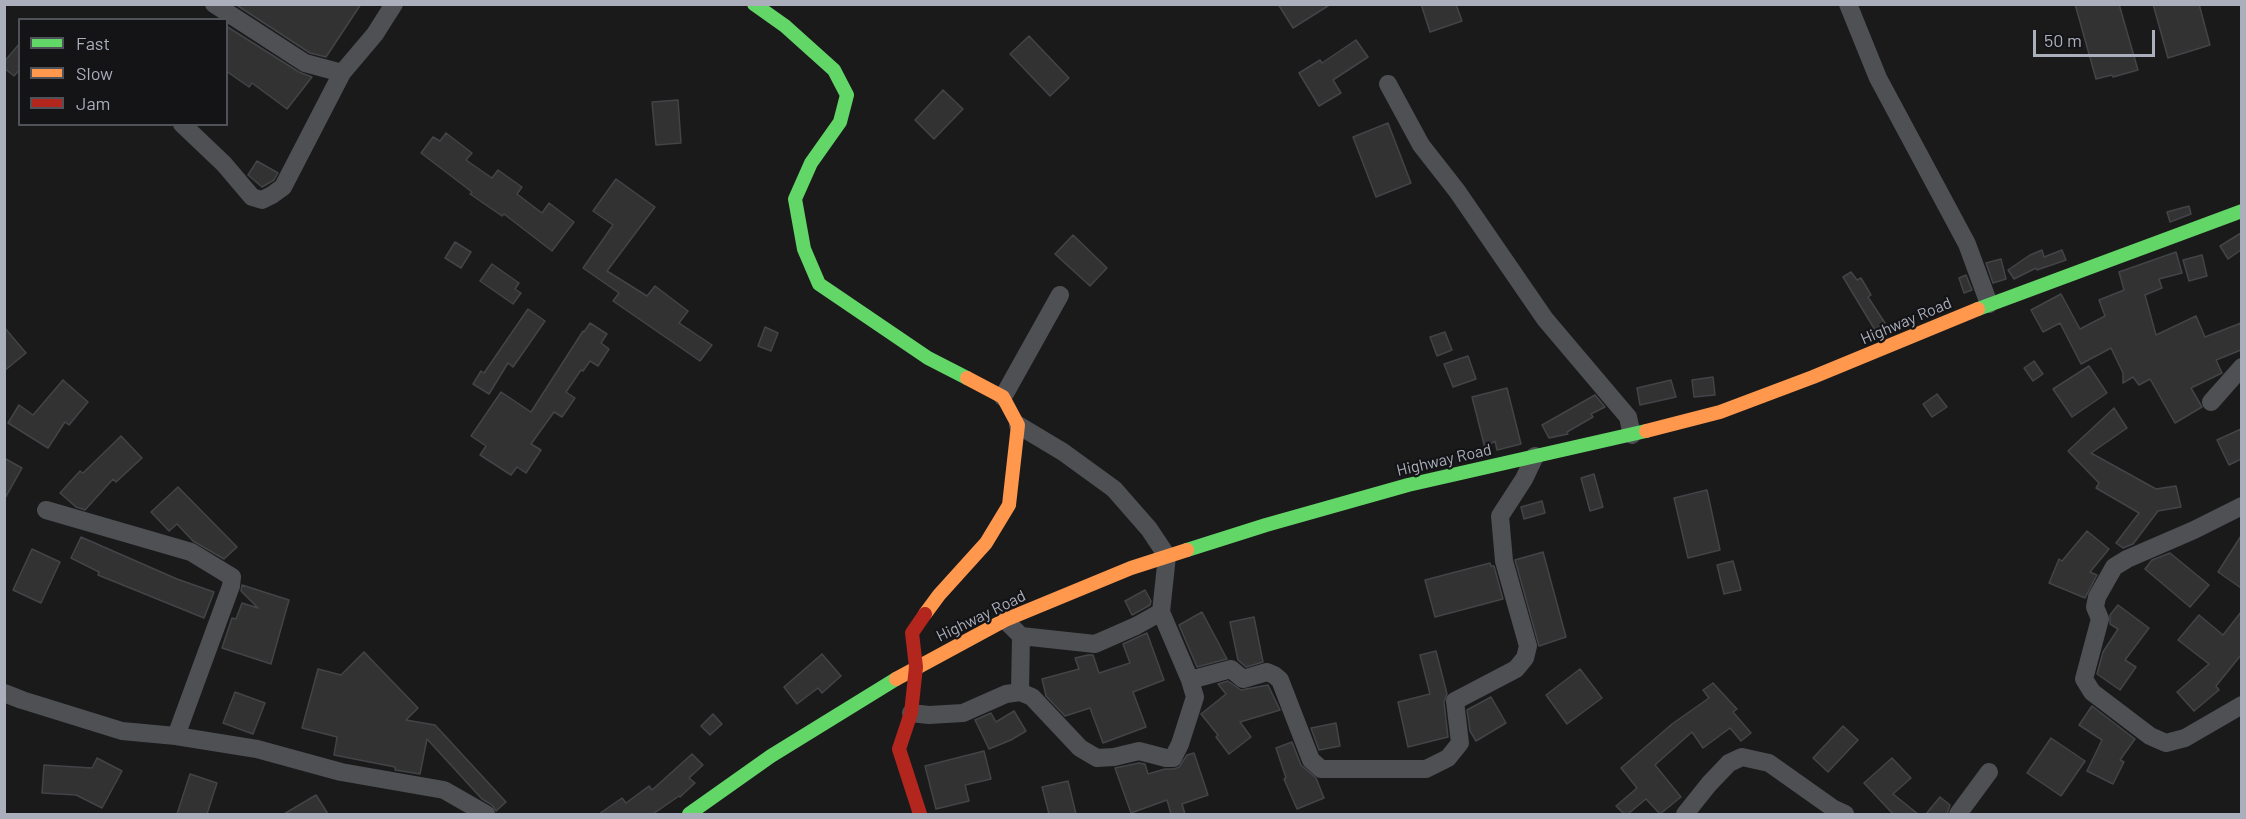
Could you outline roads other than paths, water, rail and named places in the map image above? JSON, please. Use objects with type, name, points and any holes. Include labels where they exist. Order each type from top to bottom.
[{"type":"street","points":[[214,4],[305,63],[342,73]]},
{"type":"street","points":[[184,126],[224,164],[252,197],[262,200],[283,187],[342,73],[375,34],[394,4]]},
{"type":"street","points":[[754,4],[785,26],[834,70],[847,95],[840,122],[811,163],[795,199],[804,249],[819,284],[928,358],[1003,397],[1018,425],[1063,452],[1114,489],[1149,529],[1167,556],[1161,612],[1195,697],[1180,744],[1173,758],[1139,751],[1114,757],[1097,758],[1080,748],[1032,698],[1020,692],[1006,694],[963,713],[929,715],[911,713]]},
{"type":"street","points":[[1848,4],[1878,78],[1967,244],[1989,304]]},
{"type":"street","points":[[1388,84],[1421,145],[1457,191],[1545,319],[1628,417],[1632,435]]},
{"type":"street","name":"Highway Road","points":[[689,814],[771,756],[916,667],[1005,620],[1131,568],[1266,525],[1408,485],[1632,435],[1720,412],[1813,377],[1989,304],[2241,211]]},
{"type":"street","points":[[1003,397],[1060,296]]},
{"type":"street","points":[[2211,402],[2241,367]]},
{"type":"street","points":[[920,814],[898,749],[911,713],[916,667],[912,633],[939,595],[986,543],[1009,505],[1018,425]]},
{"type":"street","points":[[1190,680],[1231,669],[1243,680],[1267,672],[1275,675],[1280,680],[1311,760],[1321,769],[1426,769],[1448,758],[1460,743],[1455,701],[1516,669],[1525,658],[1528,646],[1504,561],[1500,516],[1524,479],[1535,456]]},
{"type":"street","points":[[2241,506],[2114,567],[2097,597],[2095,607],[2100,619],[2084,679],[2092,692],[2150,736],[2166,743],[2185,738],[2241,705]]},
{"type":"street","points":[[46,510],[190,552],[232,577],[231,586],[176,736]]},
{"type":"street","points":[[1005,620],[1021,636],[1095,644],[1161,612]]},
{"type":"street","points":[[1020,692],[1021,636]]},
{"type":"street","points":[[4,693],[122,731],[176,736],[257,749],[341,772],[444,790],[486,814]]},
{"type":"street","points":[[1685,814],[1729,763],[1742,757],[1769,763],[1834,809],[1845,814]]},
{"type":"street","points":[[1958,814],[1989,772]]}]
